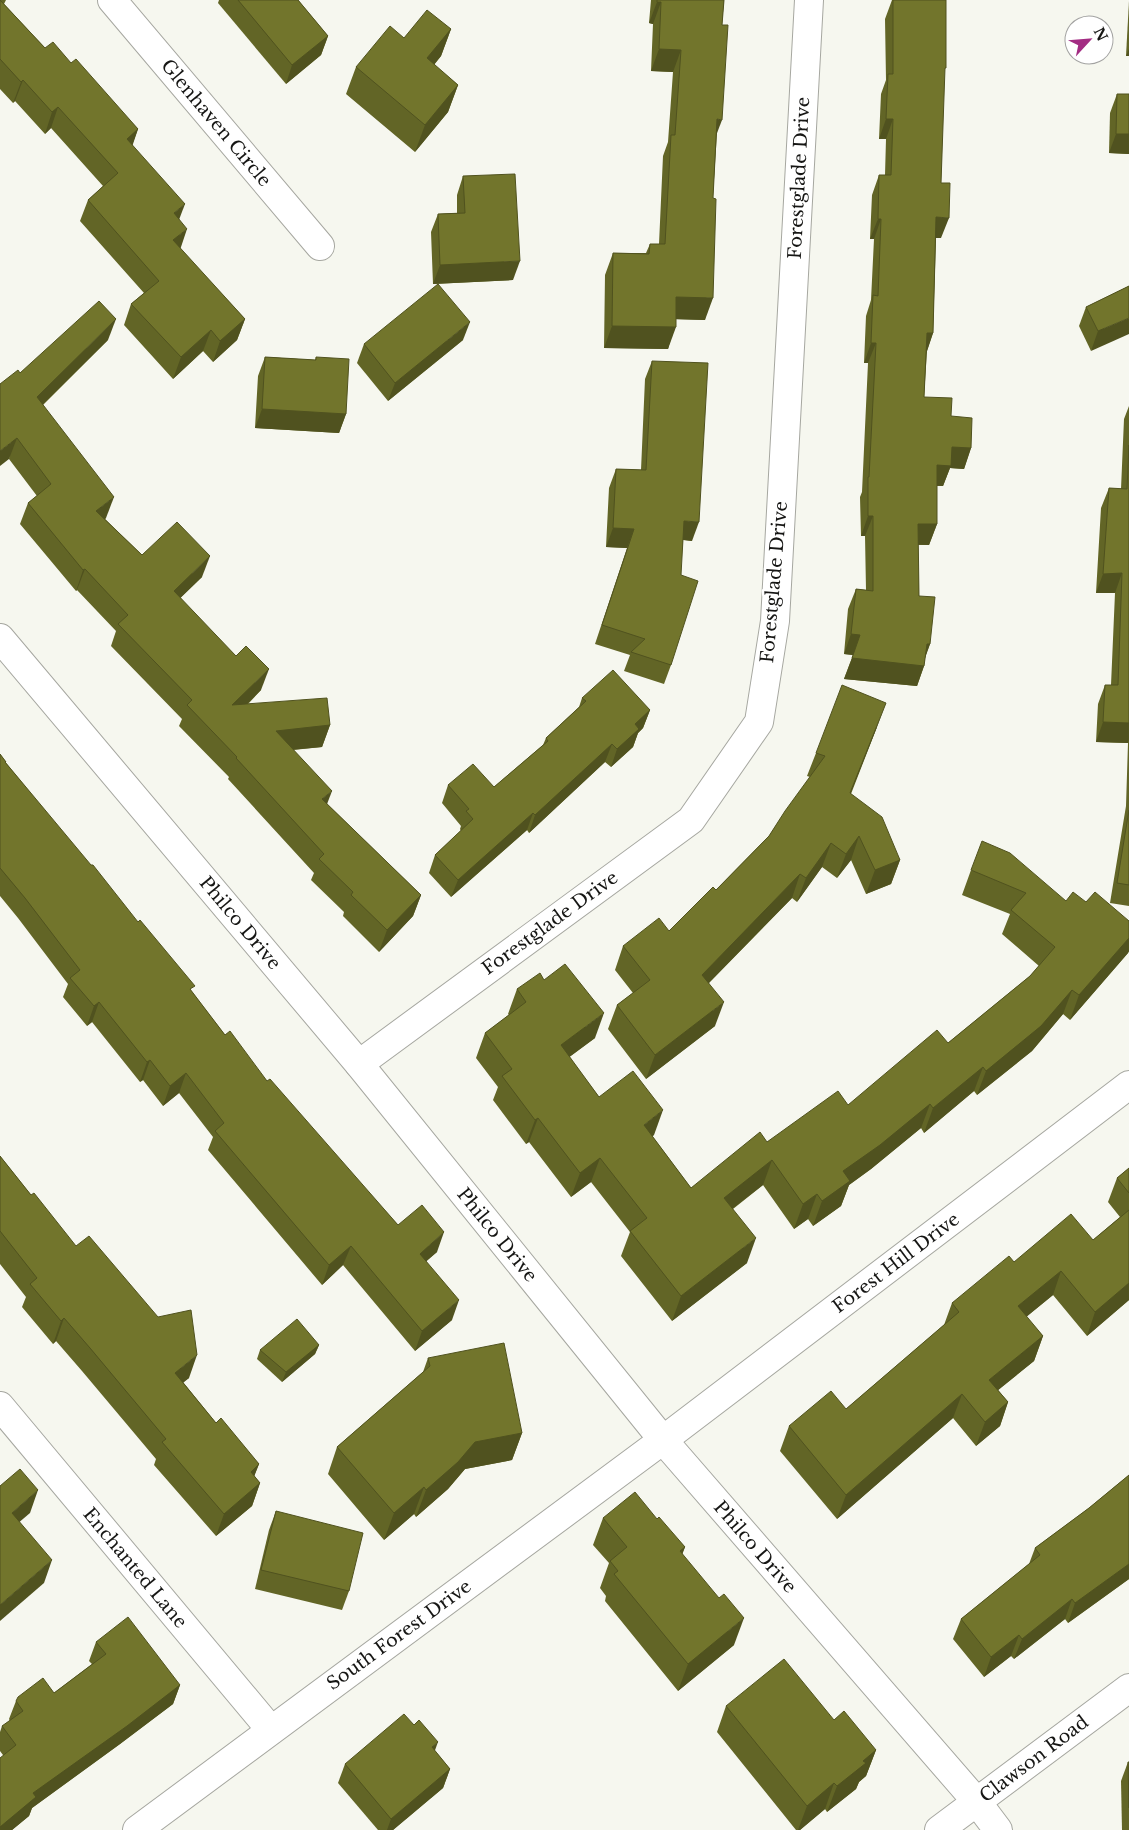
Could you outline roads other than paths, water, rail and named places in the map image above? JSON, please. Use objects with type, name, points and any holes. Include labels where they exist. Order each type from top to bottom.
[{"type":"street","name":"Glenhaven Circle","points":[[112,0],[320,246]]},
{"type":"street","name":"Forestglade Drive","points":[[359,1064],[691,820],[759,722],[775,621],[809,0]]},
{"type":"street","name":"Philco Drive","points":[[0,638],[359,1064],[663,1440],[976,1802],[998,1830]]},
{"type":"street","name":"Forest Hill Drive","points":[[663,1440],[1129,1085]]},
{"type":"street","name":"Enchanted Lane","points":[[0,1406],[271,1730]]},
{"type":"street","name":"South Forest Drive","points":[[137,1830],[663,1440]]},
{"type":"street","name":"Clawson Road","points":[[939,1830],[1129,1688]]}]
